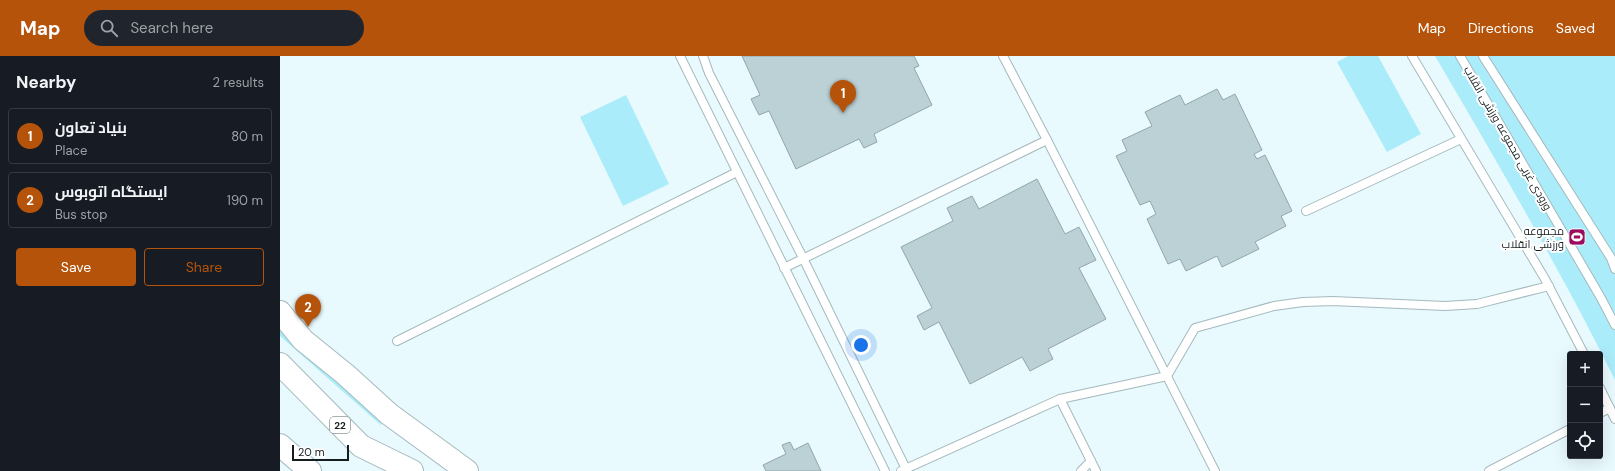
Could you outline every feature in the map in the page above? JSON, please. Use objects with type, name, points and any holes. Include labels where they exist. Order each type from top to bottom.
[{"type":"highway","points":[[280,312],[303,340],[345,374],[389,414],[467,471]]},
{"type":"highway","name":"22","points":[[280,364],[387,471]]},
{"type":"highway","points":[[280,445],[310,471]]},
{"type":"highway","name":"22","points":[[361,446],[412,471]]},
{"type":"highway","points":[[280,456],[290,471]]},
{"type":"lane","points":[[680,56],[885,471]]},
{"type":"lane","points":[[703,56],[709,73],[803,258],[904,470],[1060,399],[1166,376],[1195,328],[1274,306],[1303,302],[1332,301],[1446,306],[1477,304],[1548,286]]},
{"type":"lane","points":[[1003,56],[1215,471]]},
{"type":"lane","points":[[1412,56],[1548,286],[1582,351]]},
{"type":"lane","name":"ورودی غربی مجموعه ورزشی انقلاب","points":[[1460,56],[1615,325]]},
{"type":"lane","points":[[1483,56],[1611,258],[1615,269]]},
{"type":"lane","points":[[1306,211],[1461,139]]},
{"type":"lane","points":[[784,268],[1047,140]]},
{"type":"lane","points":[[397,342],[737,172]]},
{"type":"lane","points":[[1603,394],[1615,419]]},
{"type":"lane","points":[[1060,399],[1096,471]]},
{"type":"lane","points":[[1603,412],[1610,408]]},
{"type":"lane","points":[[1488,471],[1567,431]]},
{"type":"lane","points":[[1080,471],[1091,461]]},
{"type":"shaded area","points":[[1348,56],[1378,56],[1421,134],[1387,152],[1337,62]]},
{"type":"shaded area","name":"مجموعه ورزشی انقلاب","points":[[1435,56],[1615,56],[1615,380],[1603,357],[1603,351],[1600,351],[1505,176]]},
{"type":"shaded area","points":[[626,95],[669,184],[623,206],[580,117]]},
{"type":"shaded area","points":[[280,326],[379,419],[382,426],[280,336]]},
{"type":"building","points":[[742,56],[914,56],[919,66],[914,68],[932,105],[874,134],[877,142],[864,148],[859,139],[796,169],[769,111],[759,115],[751,99],[760,95]]},
{"type":"building","points":[[1217,89],[1223,100],[1235,94],[1262,150],[1254,154],[1257,159],[1265,155],[1292,211],[1281,216],[1286,226],[1255,242],[1259,249],[1222,267],[1217,256],[1186,271],[1180,259],[1168,264],[1147,219],[1156,214],[1150,201],[1140,205],[1116,156],[1127,151],[1122,140],[1152,126],[1145,112],[1180,95],[1185,105]]},
{"type":"building","points":[[1037,179],[1065,234],[1079,227],[1096,260],[1079,268],[1106,319],[1048,349],[1053,359],[1030,371],[1022,357],[970,384],[939,322],[924,330],[917,316],[932,308],[901,247],[953,221],[947,208],[972,196],[979,209]]},
{"type":"building","points":[[790,442],[794,450],[808,443],[821,471],[766,471],[763,465],[786,454],[782,445]]},
{"type":"place","name":"بنیاد تعاون","points":[[843,113]]},
{"type":"place","name":"مجموعه ورزشی انقلاب","points":[[1577,237]]},
{"type":"place","name":"ایستگاه اتوبوس","points":[[308,327]]}]
